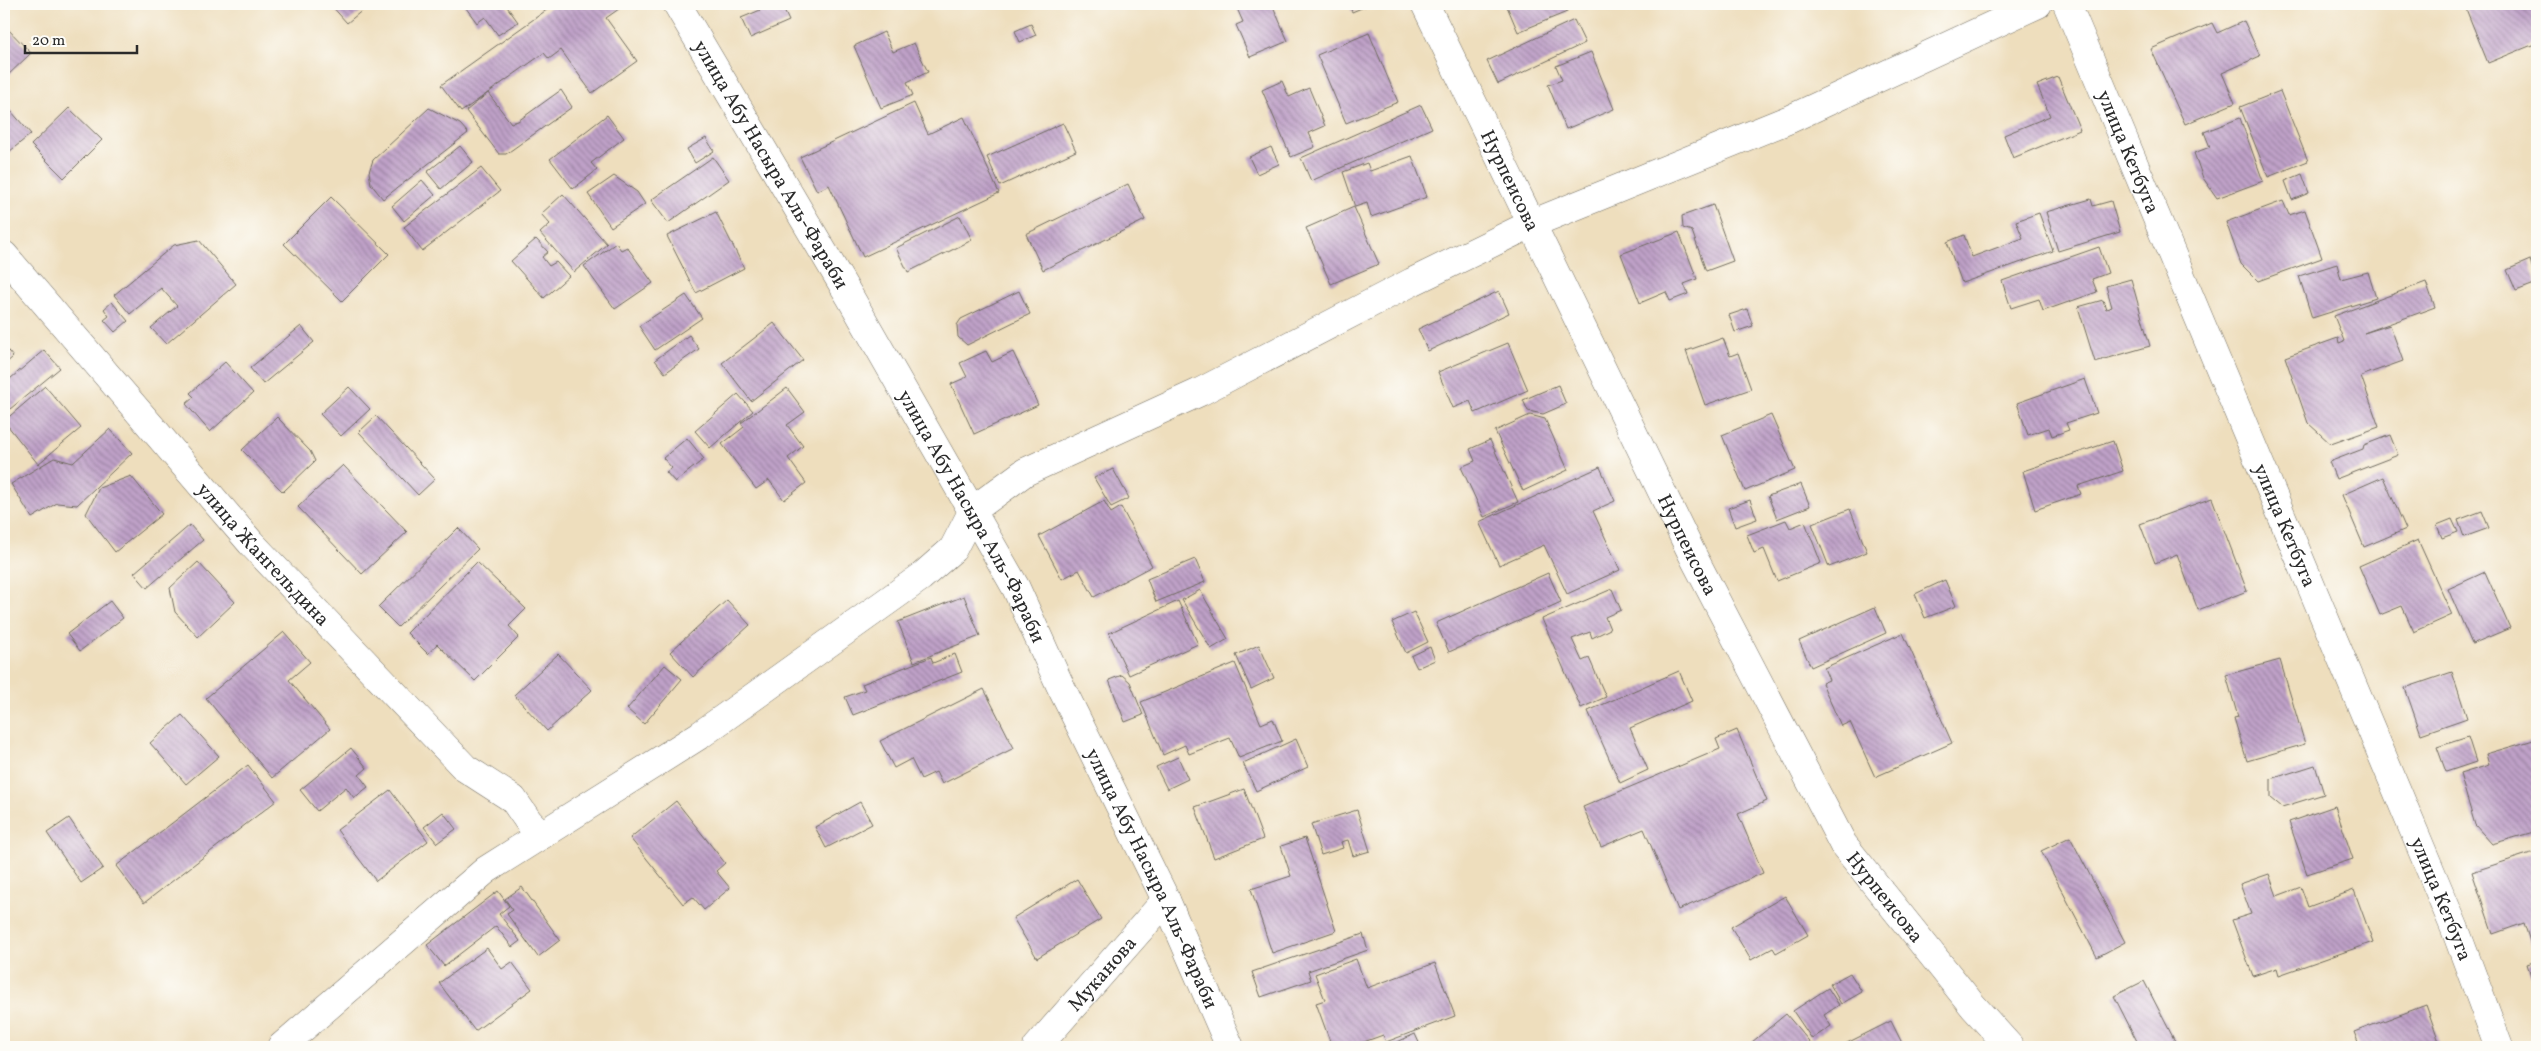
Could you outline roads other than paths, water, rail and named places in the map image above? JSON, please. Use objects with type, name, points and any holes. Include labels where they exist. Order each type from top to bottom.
[{"type":"street","name":"улица Абу Насыра Аль-Фараби","points":[[677,4],[973,510],[1016,588],[1059,683],[1166,900],[1230,1047]]},
{"type":"street","name":"Нурпеисова","points":[[1425,4],[1694,558],[1843,844],[1973,1006],[2010,1047]]},
{"type":"street","points":[[281,1047],[486,870],[700,735],[921,577],[953,549],[973,510],[1025,472],[1200,392],[1412,282],[1531,224],[1790,119],[2038,4]]},
{"type":"street","name":"улица Кетбуга","points":[[2067,4],[2455,929],[2499,1047]]},
{"type":"street","name":"улица Жангельдина","points":[[4,255],[251,543],[465,768],[513,799],[542,835]]},
{"type":"street","name":"Муканова","points":[[1037,1047],[1166,900]]}]
